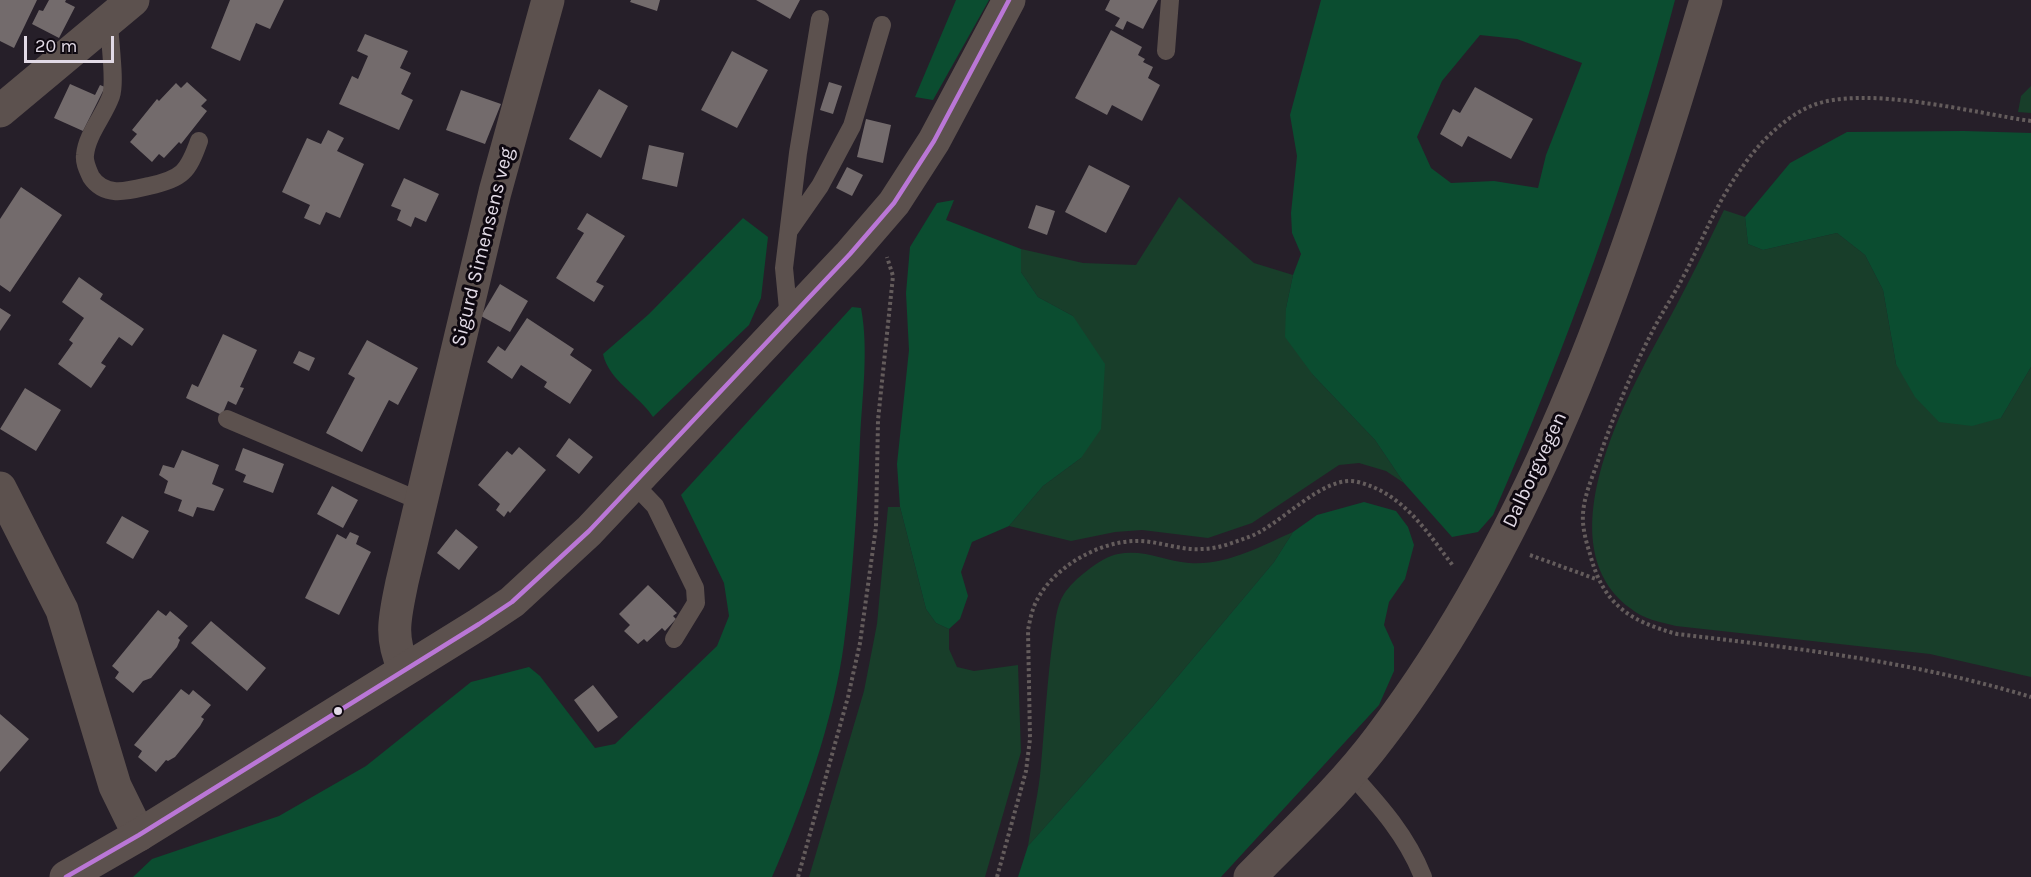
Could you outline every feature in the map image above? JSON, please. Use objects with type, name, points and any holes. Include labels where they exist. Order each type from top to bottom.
[{"type":"street","name":"Sigurd Simensens veg","points":[[404,669],[394,648],[394,621],[420,501],[495,192],[548,0]]},
{"type":"street","points":[[74,875],[512,602],[580,540],[789,319],[894,203],[930,149],[1009,0]]},
{"type":"street","name":"Dalborgvegen","points":[[1250,877],[1351,774],[1418,685],[1500,544],[1535,476],[1613,284],[1706,0]]},
{"type":"street","points":[[0,111],[121,9]]},
{"type":"street","points":[[0,488],[62,610],[116,786],[140,835]]},
{"type":"lane","points":[[1166,51],[1170,0]]},
{"type":"lane","points":[[121,9],[109,48],[113,82],[111,96],[85,155],[87,169],[95,183],[105,190],[123,192],[171,182],[191,165],[199,141]]},
{"type":"lane","points":[[789,319],[784,268],[820,19]]},
{"type":"lane","points":[[789,230],[820,186],[852,126],[882,25]]},
{"type":"lane","points":[[226,419],[420,501]]},
{"type":"lane","points":[[633,483],[655,506],[695,588],[696,603],[674,639]]},
{"type":"lane","points":[[1351,774],[1391,819],[1414,852],[1424,877]]},
{"type":"path","points":[[2031,121],[1908,102],[1862,98],[1827,101],[1810,106],[1774,132],[1742,166],[1717,202],[1682,280],[1653,330],[1630,378],[1603,448],[1583,514],[1586,541],[1597,579],[1622,612],[1651,627],[1677,634],[1889,663],[1975,680],[2031,697]]},
{"type":"path","points":[[798,877],[849,697],[860,643],[876,527],[878,420],[893,276],[891,264],[868,232]]},
{"type":"path","points":[[997,877],[1026,771],[1030,739],[1028,630],[1038,599],[1053,579],[1076,560],[1095,550],[1135,541],[1200,550],[1218,547],[1255,536],[1324,488],[1356,481],[1390,495],[1411,510],[1457,570],[1477,587]]},
{"type":"path","points":[[1500,544],[1597,579]]},
{"type":"green space","points":[[956,0],[989,0],[933,100],[915,97]]},
{"type":"green space","points":[[1321,0],[1675,0],[1637,131],[1571,325],[1493,515],[1478,532],[1452,537],[1404,483],[1375,440],[1313,375],[1285,337],[1286,308],[1293,275],[1301,254],[1292,233],[1291,213],[1297,156],[1290,115]],"holes":[[[1480,35],[1517,39],[1582,63],[1546,155],[1538,188],[1494,181],[1451,183],[1431,168],[1417,137],[1442,81]]]},
{"type":"green space","points":[[2031,86],[2031,113],[2018,112],[2021,96]]},
{"type":"green space","points":[[1847,132],[2031,133],[2031,367],[2001,418],[1972,426],[1939,422],[1915,397],[1896,364],[1883,290],[1865,255],[1837,233],[1763,250],[1748,244],[1745,217],[1790,163]]},
{"type":"green space","points":[[1179,197],[1254,263],[1293,275],[1286,308],[1313,375],[1375,440],[1404,483],[1386,471],[1359,463],[1339,465],[1252,523],[1208,538],[1142,530],[1115,532],[1071,541],[1009,526],[1043,486],[1081,458],[1073,316],[1038,297],[1021,272],[1021,249],[1083,263],[1136,265]]},
{"type":"green space","points":[[954,200],[946,220],[1021,249],[1021,272],[1038,297],[1073,316],[1105,364],[1101,429],[1081,458],[1043,486],[1009,526],[972,542],[961,572],[968,596],[960,619],[949,629],[936,623],[926,609],[900,507],[897,464],[909,350],[906,293],[910,247],[937,203]]},
{"type":"green space","points":[[1724,210],[1745,217],[1748,244],[1763,250],[1837,233],[1865,255],[1883,290],[1896,364],[2001,418],[2031,367],[2031,677],[1930,654],[1676,626],[1652,620],[1635,612],[1604,579],[1593,543],[1594,503],[1604,460],[1619,418],[1638,377],[1688,284]]},
{"type":"green space","points":[[743,218],[768,237],[761,298],[749,325],[653,417],[611,372],[603,354],[649,314]]},
{"type":"green space","points":[[852,307],[861,308],[865,357],[854,541],[844,643],[833,702],[816,762],[795,822],[772,877],[133,877],[152,859],[279,816],[366,766],[471,682],[529,667],[540,676],[595,748],[615,744],[717,646],[729,616],[724,583],[681,495]]},
{"type":"green space","points":[[1364,502],[1396,511],[1408,527],[1414,545],[1405,579],[1389,602],[1384,625],[1394,647],[1394,671],[1379,705],[1221,877],[1018,877],[1028,846],[1153,706],[1274,562],[1293,532],[1317,515]]},
{"type":"green space","points":[[888,507],[900,507],[926,609],[936,623],[949,629],[949,649],[957,667],[974,671],[1018,665],[1021,752],[985,877],[809,877],[864,691],[877,624]]},
{"type":"green space","points":[[1293,532],[1274,562],[1153,706],[1028,846],[1040,775],[1055,621],[1059,604],[1068,588],[1096,564],[1118,554],[1137,553],[1180,562],[1203,563],[1243,554]]},
{"type":"building","points":[[0,0],[37,0],[14,48],[0,41]]},
{"type":"building","points":[[49,0],[66,0],[65,2],[75,7],[59,38],[32,24],[39,10],[43,11]]},
{"type":"building","points":[[230,0],[284,0],[270,29],[256,23],[240,61],[211,48]]},
{"type":"building","points":[[631,0],[660,0],[657,11],[630,2]]},
{"type":"building","points":[[756,0],[800,0],[790,19]]},
{"type":"building","points":[[1110,0],[1158,0],[1143,29],[1127,21],[1123,30],[1115,26],[1120,18],[1105,10]]},
{"type":"building","points":[[1111,30],[1142,47],[1138,55],[1145,59],[1143,62],[1153,67],[1148,78],[1160,85],[1142,121],[1112,105],[1107,115],[1075,98]]},
{"type":"building","points":[[365,34],[408,51],[400,68],[411,73],[401,94],[413,100],[399,130],[339,104],[352,76],[358,79],[368,56],[357,51]]},
{"type":"building","points":[[732,51],[768,70],[737,128],[701,110]]},
{"type":"building","points":[[187,82],[207,100],[201,106],[207,111],[181,144],[179,142],[164,158],[159,154],[152,162],[130,142],[137,134],[132,130],[157,99],[159,101],[176,83],[181,88]]},
{"type":"building","points":[[829,82],[842,86],[833,114],[820,110]]},
{"type":"building","points":[[70,84],[95,95],[100,85],[105,87],[83,131],[54,118]]},
{"type":"building","points":[[1475,87],[1533,119],[1511,159],[1468,136],[1462,147],[1440,134],[1453,109],[1460,113]]},
{"type":"building","points":[[599,89],[628,106],[601,158],[569,139]]},
{"type":"building","points":[[461,90],[501,104],[485,144],[446,130]]},
{"type":"building","points":[[866,119],[891,125],[883,163],[857,157]]},
{"type":"building","points":[[328,130],[344,138],[337,151],[364,164],[340,218],[326,212],[320,225],[304,218],[310,205],[282,192],[307,138],[321,144]]},
{"type":"building","points":[[649,145],[684,153],[677,187],[642,179]]},
{"type":"building","points":[[1089,165],[1130,186],[1106,233],[1065,212]]},
{"type":"building","points":[[847,167],[863,175],[852,196],[836,188]]},
{"type":"building","points":[[404,178],[439,194],[426,222],[415,217],[411,227],[397,220],[401,210],[391,206]]},
{"type":"building","points":[[21,187],[62,215],[10,292],[0,285],[0,219]]},
{"type":"building","points":[[1036,205],[1055,211],[1047,235],[1028,228]]},
{"type":"building","points":[[587,213],[625,236],[596,282],[604,286],[594,302],[556,278],[584,233],[577,229]]},
{"type":"building","points":[[79,277],[103,294],[100,299],[144,329],[132,346],[119,337],[101,363],[106,366],[91,388],[58,364],[73,343],[69,340],[84,318],[62,302]]},
{"type":"building","points":[[500,284],[528,301],[510,332],[481,316]]},
{"type":"building","points":[[0,308],[11,315],[0,331]]},
{"type":"building","points":[[527,318],[574,349],[570,355],[592,370],[570,404],[544,387],[547,382],[521,365],[512,379],[487,362],[498,346],[505,351]]},
{"type":"building","points":[[223,334],[257,350],[240,387],[244,388],[236,405],[228,401],[222,415],[186,398],[192,384],[198,387]]},
{"type":"building","points":[[367,340],[418,368],[398,405],[389,400],[362,452],[326,433],[355,378],[348,374]]},
{"type":"building","points":[[299,351],[315,358],[309,371],[293,363]]},
{"type":"building","points":[[25,388],[61,410],[36,451],[0,429]]},
{"type":"building","points":[[569,438],[593,457],[579,474],[556,456]]},
{"type":"building","points":[[519,447],[546,470],[510,513],[508,511],[504,517],[496,510],[500,504],[478,485],[507,451],[512,455]]},
{"type":"building","points":[[243,448],[284,464],[273,493],[243,482],[246,475],[235,470]]},
{"type":"building","points":[[182,450],[219,465],[212,484],[224,489],[214,511],[197,507],[193,517],[178,511],[182,500],[164,493],[168,481],[159,475],[163,465],[174,468]]},
{"type":"building","points":[[332,486],[358,500],[343,528],[317,514]]},
{"type":"building","points":[[122,516],[149,531],[133,559],[106,543]]},
{"type":"building","points":[[456,529],[478,547],[459,570],[437,553]]},
{"type":"building","points":[[350,532],[359,536],[356,544],[371,552],[339,615],[305,598],[337,534],[346,539]]},
{"type":"building","points":[[648,585],[677,613],[673,616],[676,619],[665,631],[662,628],[647,642],[644,639],[638,644],[624,631],[630,625],[619,614]]},
{"type":"building","points":[[158,610],[166,616],[170,611],[188,626],[178,638],[180,640],[177,647],[151,678],[143,681],[133,693],[115,678],[119,672],[112,666]]},
{"type":"building","points":[[211,621],[266,668],[247,691],[191,643]]},
{"type":"building","points":[[593,685],[618,717],[598,732],[574,700]]},
{"type":"building","points":[[181,689],[189,695],[193,690],[211,705],[201,717],[204,719],[200,726],[175,757],[166,760],[156,772],[138,757],[142,751],[134,745]]},
{"type":"building","points":[[0,714],[29,739],[0,772]]},
{"type":"transit line","points":[[66,877],[139,835],[479,624],[512,602],[589,531],[850,254],[894,203],[934,141],[1009,0]]}]
